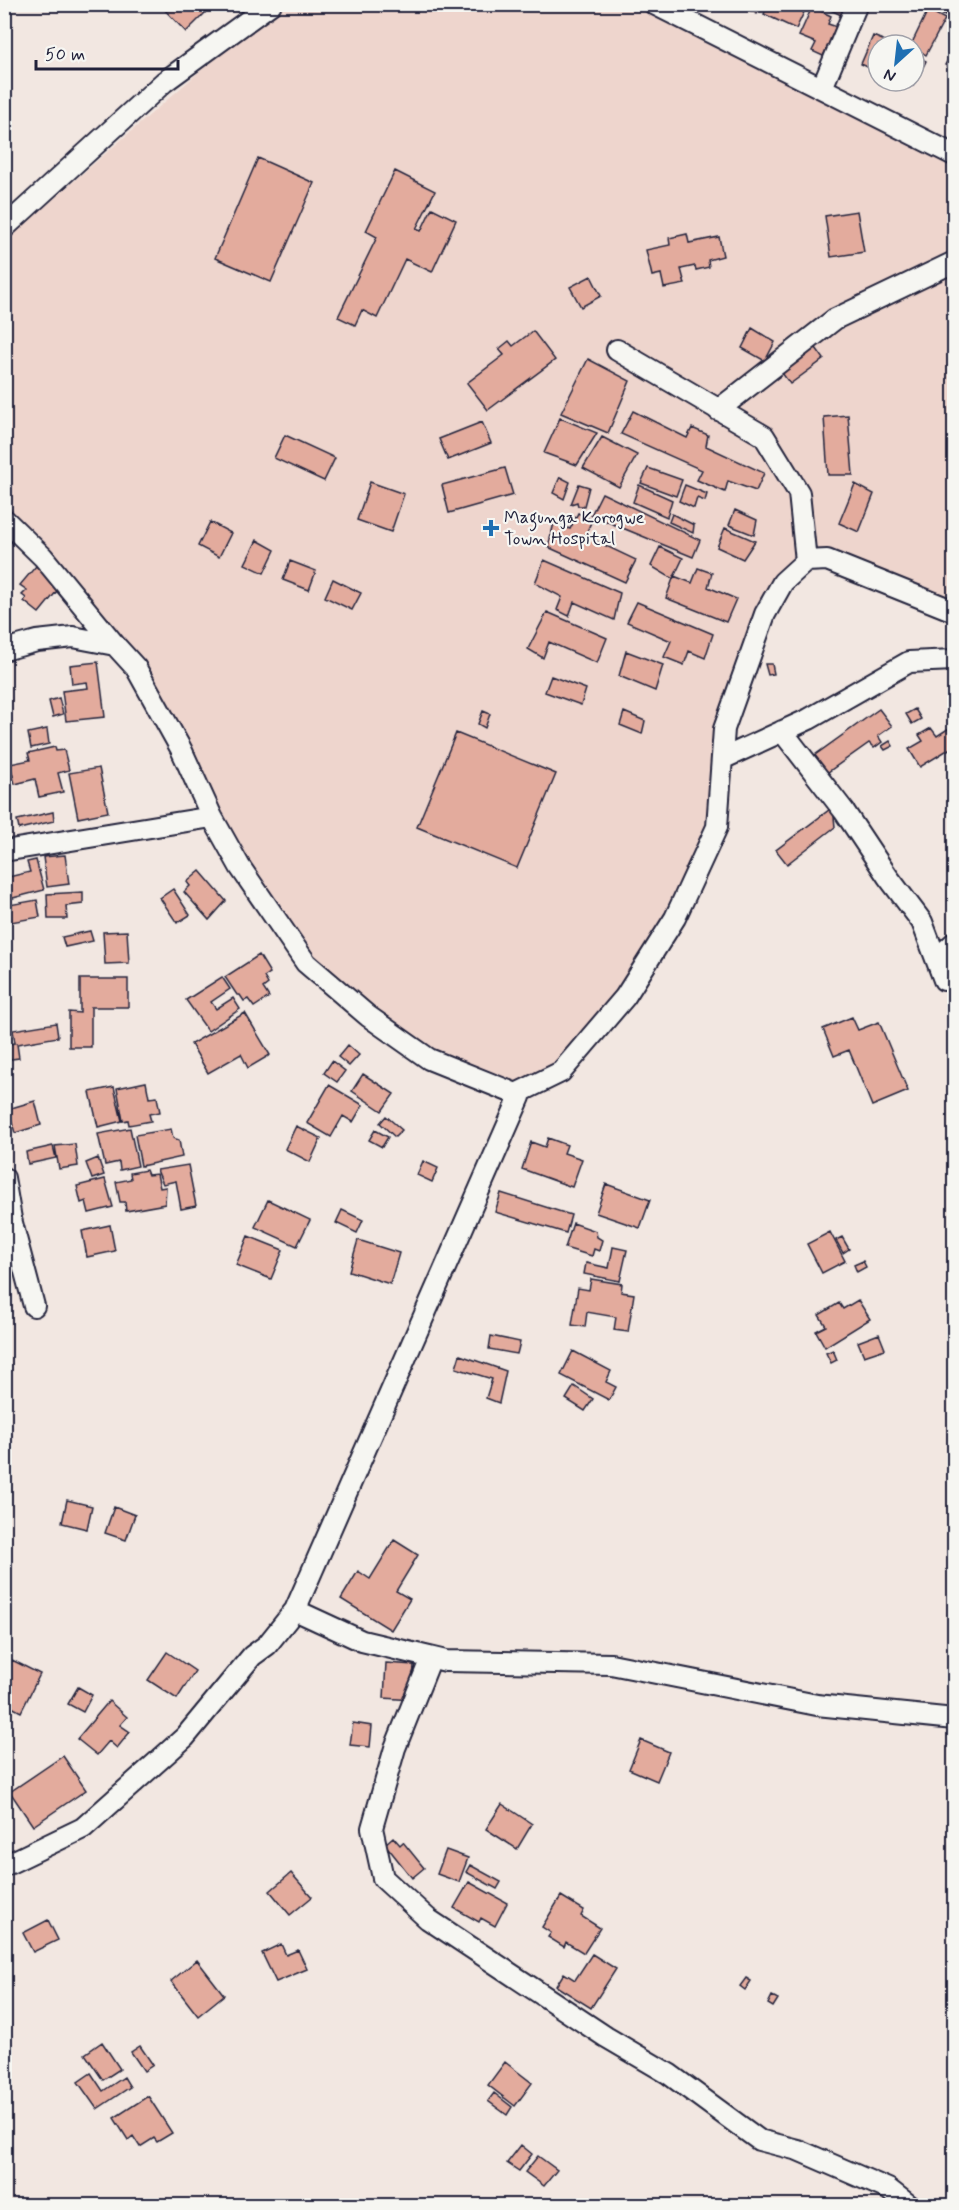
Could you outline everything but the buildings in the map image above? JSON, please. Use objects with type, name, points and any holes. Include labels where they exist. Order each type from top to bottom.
[{"type":"street","points":[[4,228],[164,82],[271,4]]},
{"type":"street","points":[[822,88],[857,4]]},
{"type":"street","points":[[664,7],[954,155]]},
{"type":"street","points":[[718,410],[835,319],[954,262]]},
{"type":"street","points":[[617,350],[764,436],[799,493],[806,561]]},
{"type":"street","points":[[4,519],[43,557],[136,668],[176,738],[212,817],[240,867],[306,963],[368,1016],[429,1059],[520,1097],[295,1610],[267,1645],[252,1656],[184,1737],[83,1828],[4,1866]]},
{"type":"street","points":[[516,1094],[561,1072],[625,998],[675,918],[717,827],[724,729],[765,614],[783,582],[806,561],[827,560],[954,611]]},
{"type":"street","points":[[4,650],[37,641],[73,638],[115,645]]},
{"type":"street","points":[[722,759],[782,731],[909,662],[954,660]]},
{"type":"street","points":[[782,731],[844,811],[888,878],[922,922],[944,980]]},
{"type":"street","points":[[4,851],[212,817]]},
{"type":"street","points":[[936,959],[954,943]]},
{"type":"street","points":[[4,1178],[11,1219],[34,1306]]},
{"type":"street","points":[[295,1610],[362,1641],[446,1661],[611,1664],[817,1705],[954,1719]]},
{"type":"street","points":[[431,1658],[395,1748],[372,1828],[383,1878],[428,1919],[606,2037],[669,2074],[759,2140],[798,2150],[888,2189],[910,2205]]},
{"type":"shaded area","name":"Magunga Korogwe Town Hospital","points":[[287,5],[630,5],[954,166],[954,602],[828,551],[757,610],[708,825],[668,913],[618,992],[556,1066],[515,1085],[433,1051],[373,1009],[313,957],[247,862],[143,663],[51,550],[5,505],[4,242],[206,66]]},
{"type":"place","name":"Magunga Korogwe Town Hospital","points":[[491,528]]}]
